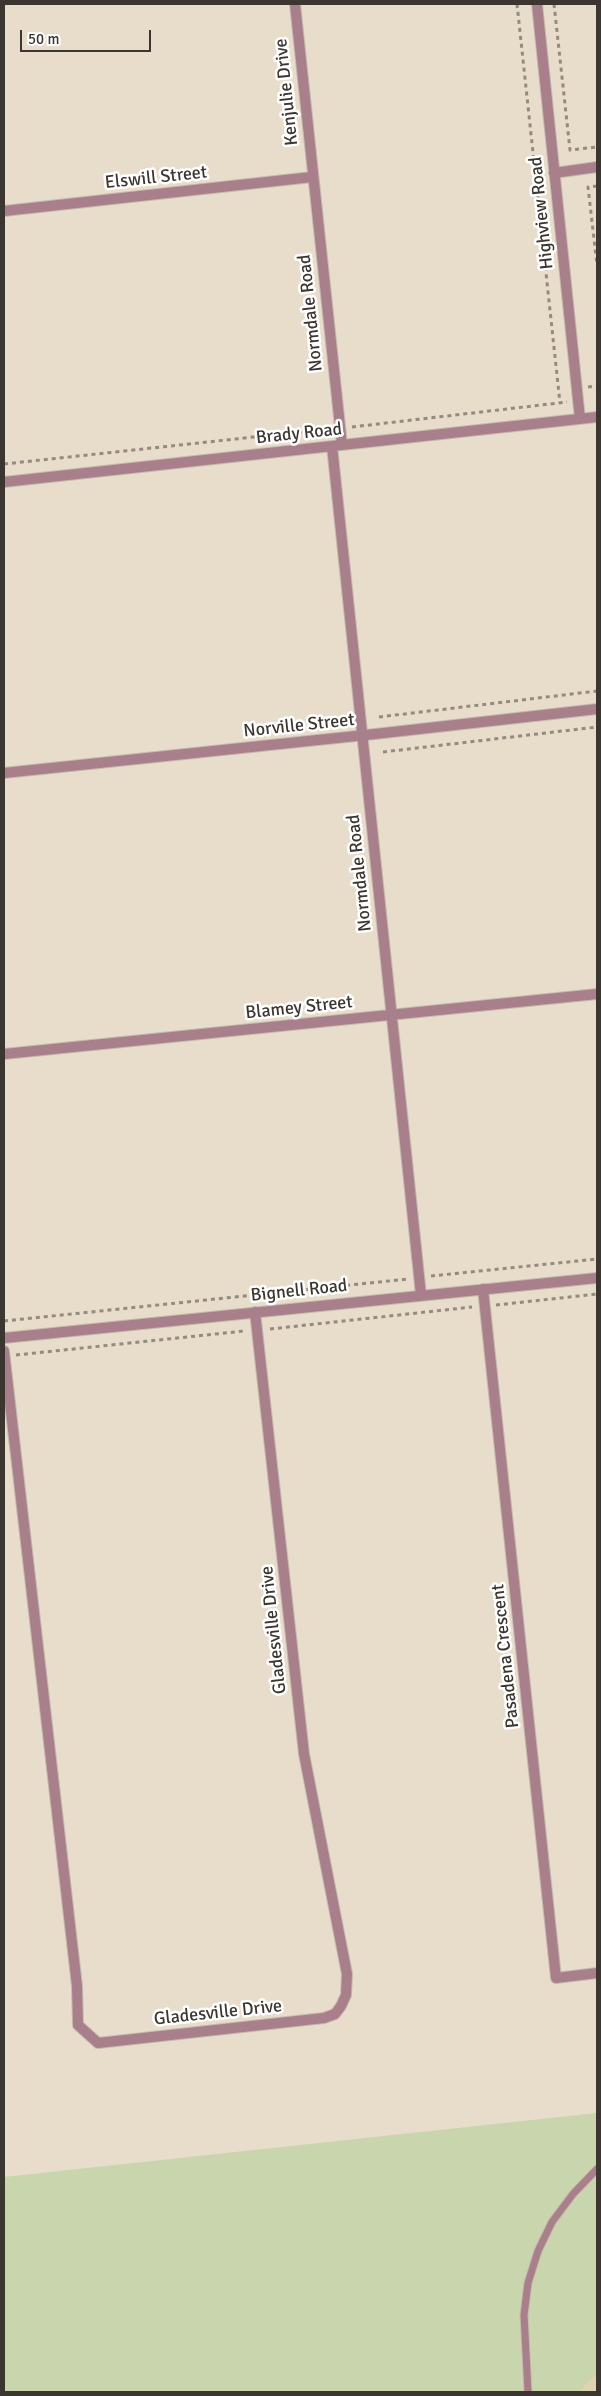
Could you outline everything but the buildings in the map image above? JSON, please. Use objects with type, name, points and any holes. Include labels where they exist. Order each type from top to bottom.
[{"type":"street","name":"Kenjulie Drive","points":[[295,4],[312,177]]},
{"type":"street","name":"Highview Road","points":[[536,4],[580,419]]},
{"type":"street","points":[[554,172],[597,167]]},
{"type":"street","name":"Elswill Street","points":[[4,211],[312,177]]},
{"type":"street","name":"Normdale Road","points":[[312,177],[340,428],[337,446],[362,736],[421,1295]]},
{"type":"street","name":"Brady Road","points":[[4,482],[597,417]]},
{"type":"street","name":"Norville Street","points":[[4,773],[362,736],[597,709]]},
{"type":"street","name":"Blamey Street","points":[[4,1054],[597,994]]},
{"type":"street","name":"Bignell Road","points":[[4,1338],[597,1278]]},
{"type":"street","name":"Pasadena Crescent","points":[[483,1289],[556,1978],[597,1973]]},
{"type":"street","name":"Gladesville Drive","points":[[4,1351],[77,1986],[78,2026],[98,2043],[324,2018],[335,2014],[346,1995],[345,1959],[302,1740],[255,1312]]},
{"type":"lane","points":[[528,2392],[524,2315],[528,2283],[538,2250],[552,2222],[573,2194],[597,2169]]},
{"type":"path","points":[[518,4],[560,403]]},
{"type":"path","points":[[554,4],[570,150],[597,147]]},
{"type":"path","points":[[597,186],[588,187],[597,264]]},
{"type":"path","points":[[4,464],[568,402],[587,387],[597,386]]},
{"type":"path","points":[[379,716],[597,691]]},
{"type":"path","points":[[383,752],[597,727]]},
{"type":"path","points":[[4,1321],[597,1259]]},
{"type":"path","points":[[4,1356],[597,1294]]},
{"type":"green space","points":[[597,2113],[597,2392],[4,2392],[4,2177]]},
{"type":"sand","points":[[597,2374],[597,2392],[580,2392],[585,2385]]}]
